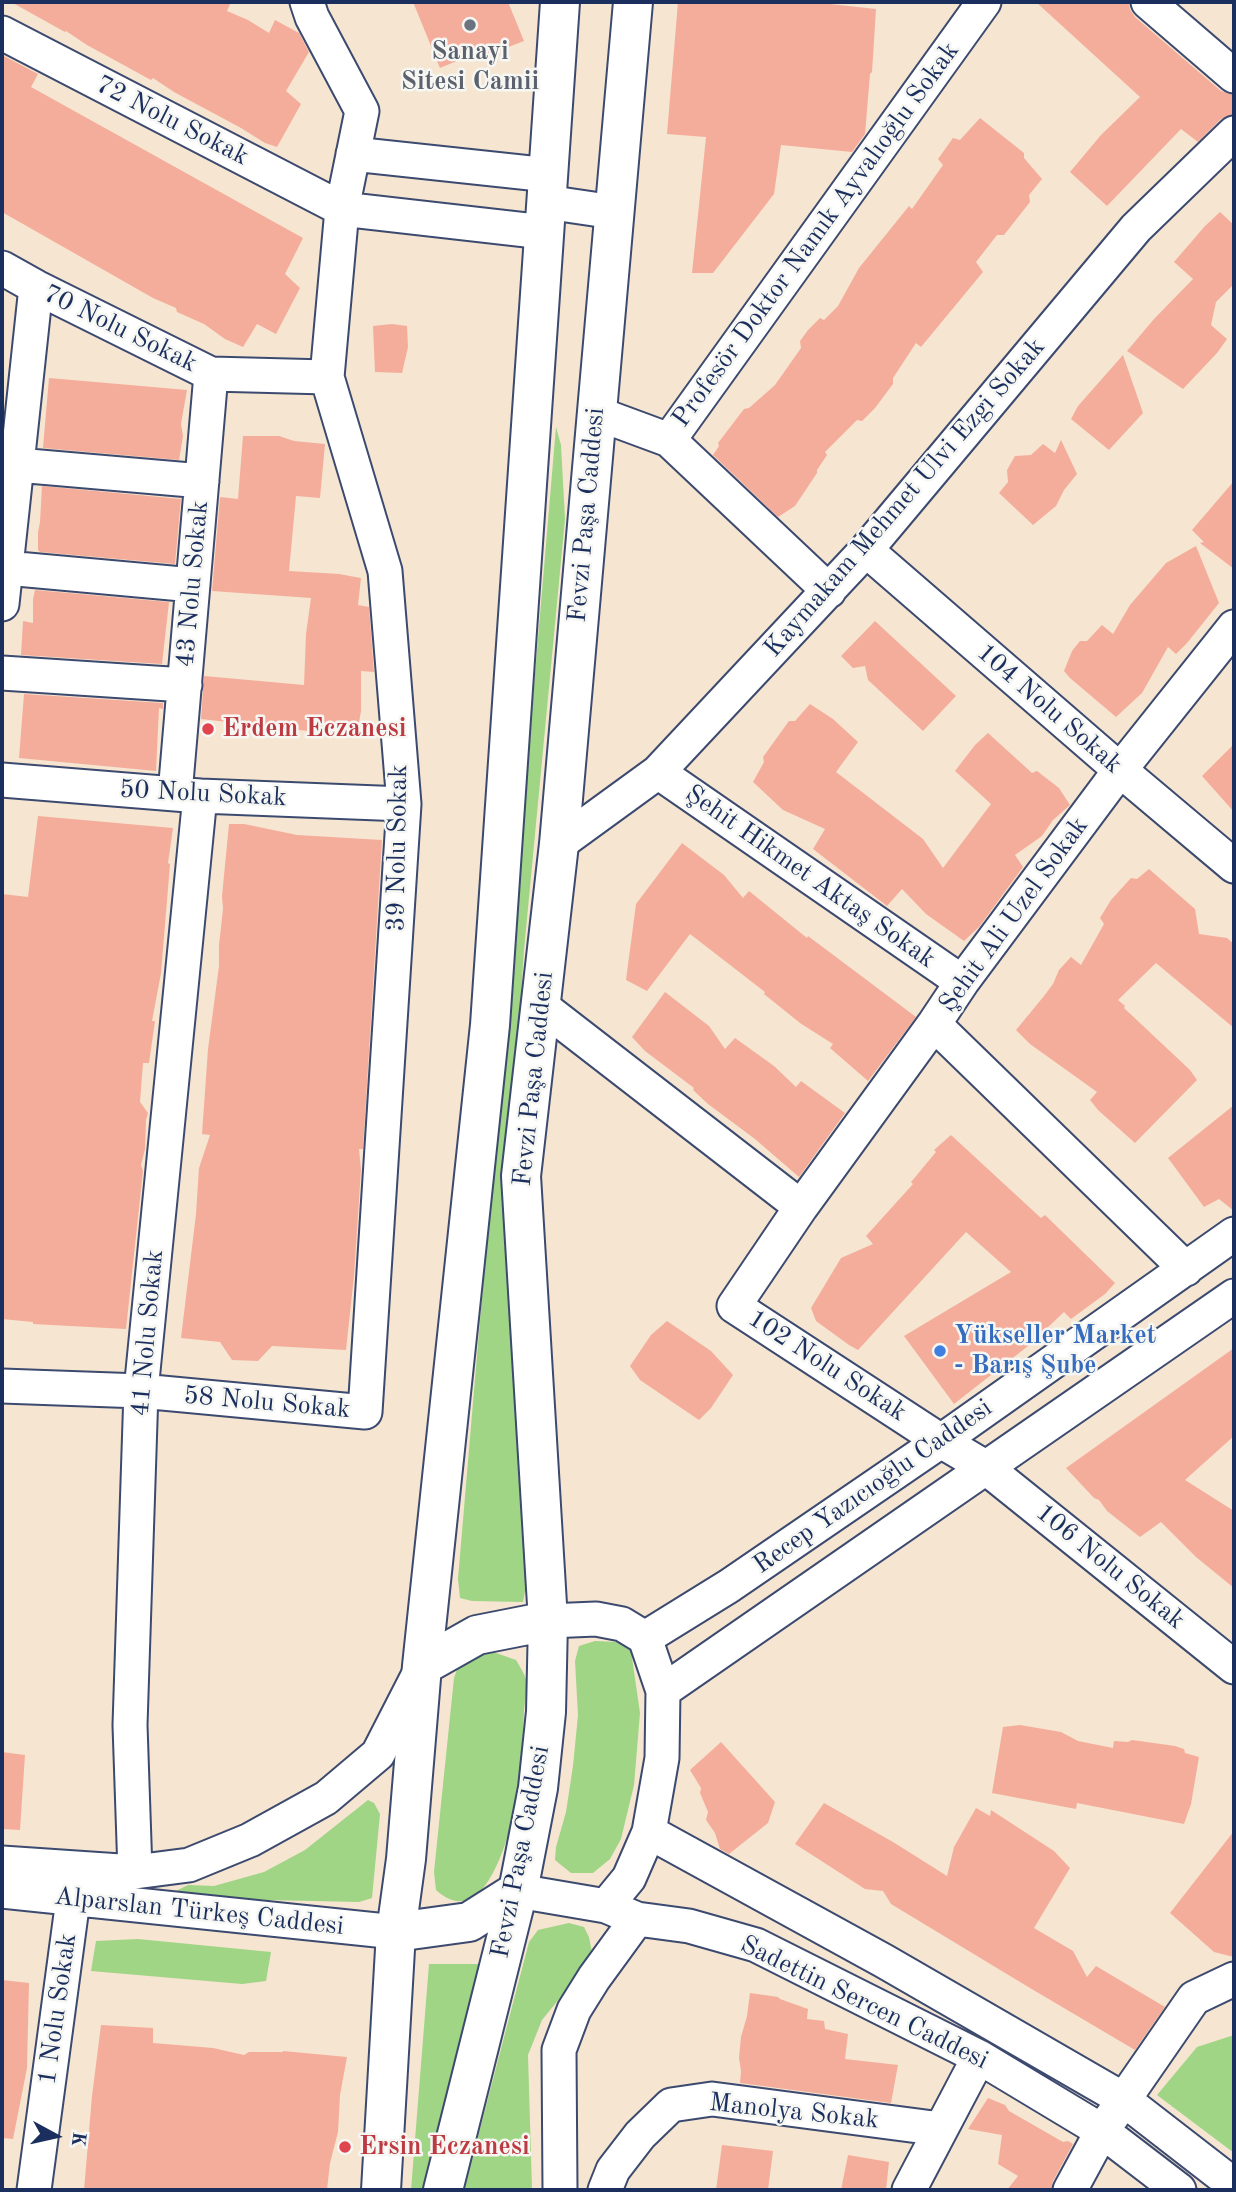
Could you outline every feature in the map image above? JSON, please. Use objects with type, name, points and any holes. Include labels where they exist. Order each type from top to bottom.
[{"type":"main road","name":"Fevzi Paşa Caddesi","points":[[381,2190],[397,1932],[406,1859],[422,1666],[490,1025],[560,2]]},
{"type":"main road","name":"Fevzi Paşa Caddesi","points":[[443,2190],[517,1891],[538,1788],[546,1712],[548,1621],[520,1176],[559,844],[632,2]]},
{"type":"main road","points":[[422,1666],[477,1635],[548,1621]]},
{"type":"main road","points":[[397,1932],[469,1922],[517,1891]]},
{"type":"street","points":[[283,2],[310,9]]},
{"type":"street","name":"Profesör Doktor Namık Ayvalıoğlu Sokak","points":[[597,413],[669,440],[984,2]]},
{"type":"street","points":[[1148,2],[1234,76]]},
{"type":"street","name":"39 Nolu Sokak","points":[[310,9],[362,111],[342,209],[327,377],[385,571],[404,804],[365,1412]]},
{"type":"street","name":"72 Nolu Sokak","points":[[2,33],[342,209]]},
{"type":"street","name":"Kaymakam Mehmet Ulvi Ezgi Sokak","points":[[559,844],[658,772],[866,550],[1136,228],[1234,133]]},
{"type":"street","points":[[353,154],[546,203],[614,212]]},
{"type":"street","points":[[342,209],[546,203]]},
{"type":"street","name":"70 Nolu Sokak","points":[[2,268],[211,374],[327,377]]},
{"type":"street","points":[[2,604],[36,287]]},
{"type":"street","name":"43 Nolu Sokak","points":[[188,795],[185,685],[211,374]]},
{"type":"street","points":[[669,440],[829,591]]},
{"type":"street","points":[[17,465],[202,481]]},
{"type":"street","name":"104 Nolu Sokak","points":[[866,550],[1234,866]]},
{"type":"street","points":[[6,568],[193,585]]},
{"type":"street","name":"Şehit Ali Uzel Sokak","points":[[801,1207],[962,982],[1120,770],[1234,627]]},
{"type":"street","points":[[2,673],[185,685]]},
{"type":"street","name":"Şehit Hikmet Aktaş Sokak","points":[[658,772],[962,982]]},
{"type":"street","name":"50 Nolu Sokak","points":[[2,780],[188,795],[404,804]]},
{"type":"street","name":"41 Nolu Sokak","points":[[135,1871],[130,1725],[141,1391],[188,795]]},
{"type":"street","points":[[540,1005],[801,1207]]},
{"type":"street","points":[[934,1024],[1186,1269]]},
{"type":"street","name":"102 Nolu Sokak","points":[[801,1207],[734,1306],[985,1467]]},
{"type":"street","name":"Recep Yazıcıoğlu Caddesi","points":[[645,1638],[729,1586],[942,1441],[1234,1234]]},
{"type":"street","name":"Recep Yazıcıoğlu Caddesi","points":[[663,1691],[1234,1296]]},
{"type":"street","name":"58 Nolu Sokak","points":[[2,1386],[141,1391],[365,1412]]},
{"type":"street","name":"106 Nolu Sokak","points":[[985,1467],[1234,1667]]},
{"type":"street","points":[[548,1621],[596,1619],[622,1624],[645,1638],[663,1691],[662,1758],[649,1832],[629,1878],[606,1906]]},
{"type":"street","points":[[65,1878],[189,1866],[250,1840],[326,1798],[378,1754],[422,1666]]},
{"type":"street","name":"Sadettin Sercen Caddesi","points":[[649,1832],[884,1961],[1123,2099],[1234,2185]]},
{"type":"street","name":"Alparslan Türkeş Caddesi","points":[[2,1863],[65,1878],[397,1932]]},
{"type":"street","name":"Alparslan Türkeş Caddesi","points":[[2,1891],[65,1878]]},
{"type":"street","name":"1 Nolu Sokak","points":[[34,2190],[65,1878]]},
{"type":"street","name":"Sadettin Sercen Caddesi","points":[[517,1891],[606,1906],[637,1919],[690,1926],[756,1945],[979,2057],[1102,2131],[1179,2190]]},
{"type":"street","points":[[560,2190],[559,2050],[574,2010],[637,1919]]},
{"type":"street","points":[[1070,2190],[1102,2131],[1194,1998],[1234,1979]]},
{"type":"street","points":[[909,2190],[979,2057]]},
{"type":"street","name":"Manolya Sokak","points":[[606,2190],[613,2170],[640,2135],[671,2105],[712,2099],[941,2129]]},
{"type":"green space","points":[[556,427],[561,445],[565,519],[524,950],[509,1174],[527,1581],[523,1602],[472,1601],[460,1598],[458,1579]]},
{"type":"green space","points":[[595,1641],[617,1642],[631,1651],[640,1713],[634,1785],[621,1839],[610,1859],[593,1873],[571,1873],[555,1860],[573,1766],[578,1715],[575,1661],[579,1646]]},
{"type":"green space","points":[[477,1650],[516,1660],[526,1679],[522,1763],[508,1836],[498,1862],[487,1883],[472,1898],[456,1901],[436,1890],[434,1872],[454,1678],[461,1658]]},
{"type":"green space","points":[[368,1800],[374,1803],[380,1814],[372,1898],[359,1902],[178,1898],[176,1891],[188,1885],[214,1886],[264,1872],[305,1850]]},
{"type":"green space","points":[[569,1923],[584,1927],[593,1957],[542,2020],[528,2055],[532,2190],[464,2190],[529,1942],[538,1930]]},
{"type":"green space","points":[[138,1939],[271,1952],[266,1981],[242,1984],[91,1971],[96,1941]]},
{"type":"green space","points":[[429,1964],[479,1964],[426,2190],[411,2190]]},
{"type":"green space","points":[[1234,2035],[1234,2153],[1157,2095],[1197,2047]]},
{"type":"building","points":[[11,2],[231,2],[227,11],[269,33],[275,20],[299,33],[309,52],[286,91],[301,104],[277,147],[265,143],[153,78],[151,80]]},
{"type":"building","name":"Sanayi Sitesi Camii","points":[[413,2],[508,2],[524,41],[485,56],[483,50],[440,68]]},
{"type":"building","points":[[678,2],[812,2],[876,9],[865,134],[852,152],[781,145],[774,194],[713,273],[692,273],[706,137],[667,134]]},
{"type":"building","points":[[1036,2],[1129,2],[1135,17],[1221,91],[1234,95],[1234,114],[1221,119],[1198,142],[1181,129],[1107,206],[1070,172],[1101,135],[1140,97]]},
{"type":"building","points":[[2,55],[38,74],[31,87],[303,238],[285,274],[300,288],[276,334],[257,324],[243,347],[225,339],[204,324],[177,312],[176,308],[153,298],[2,212]]},
{"type":"building","points":[[980,118],[1024,153],[1024,158],[1042,179],[1029,195],[1030,202],[1004,235],[997,235],[976,262],[983,272],[921,347],[916,343],[893,378],[893,384],[875,408],[862,421],[857,420],[825,452],[827,455],[817,473],[795,506],[778,517],[713,455],[718,443],[744,409],[749,408],[775,385],[801,348],[800,341],[808,330],[820,318],[824,320],[838,306],[859,268],[909,206],[912,209],[943,165],[938,159],[953,138],[960,140]]},
{"type":"building","points":[[1220,212],[1234,225],[1234,284],[1216,302],[1211,325],[1227,339],[1183,389],[1127,351],[1193,279],[1174,262]]},
{"type":"building","points":[[373,326],[407,326],[408,347],[402,373],[375,372]]},
{"type":"building","points":[[1123,355],[1143,413],[1109,450],[1071,419],[1078,406]]},
{"type":"building","points":[[49,378],[187,390],[181,424],[183,436],[179,460],[43,448]]},
{"type":"building","points":[[243,436],[279,436],[294,441],[325,444],[320,498],[296,496],[289,571],[361,578],[358,605],[369,607],[374,672],[361,671],[361,711],[357,734],[344,735],[201,719],[204,676],[304,685],[311,598],[212,591],[220,497],[238,499]]},
{"type":"building","points":[[1061,440],[1077,474],[1056,506],[1033,525],[999,493],[1008,482],[1007,470],[1015,456],[1031,455],[1043,444],[1055,453]]},
{"type":"building","points":[[1234,481],[1234,569],[1200,543],[1204,542],[1192,530]]},
{"type":"building","points":[[42,486],[181,499],[175,564],[40,552],[38,532]]},
{"type":"building","points":[[1196,546],[1219,603],[1176,654],[1168,647],[1142,693],[1116,717],[1064,671],[1072,651],[1080,641],[1087,641],[1102,625],[1113,634],[1130,605],[1166,563]]},
{"type":"building","points":[[35,590],[169,602],[162,664],[21,655],[23,621],[33,623]]},
{"type":"building","points":[[875,621],[956,696],[923,731],[868,680],[865,666],[853,668],[841,656]]},
{"type":"building","points":[[24,694],[163,703],[163,709],[159,708],[156,771],[19,758]]},
{"type":"building","points":[[810,704],[833,719],[858,742],[836,772],[923,839],[943,868],[991,804],[955,771],[988,733],[1032,773],[1037,771],[1059,788],[1070,805],[1053,820],[1042,836],[1015,855],[1023,867],[979,927],[964,941],[926,914],[902,889],[887,906],[813,849],[825,829],[783,810],[753,782],[764,762],[763,757],[789,721],[795,721]]},
{"type":"building","points":[[1234,744],[1234,812],[1202,776]]},
{"type":"building","points":[[38,816],[173,828],[161,973],[152,1021],[155,1021],[149,1063],[143,1063],[140,1102],[148,1113],[126,1329],[33,1324],[2,1319],[2,894],[28,897]]},
{"type":"building","points":[[229,824],[244,824],[297,835],[382,840],[363,1149],[359,1149],[361,1170],[346,1350],[272,1346],[258,1361],[232,1360],[220,1342],[181,1338],[199,1168],[210,1135],[202,1134],[208,1049],[219,966]]},
{"type":"building","points":[[682,843],[724,875],[743,898],[749,891],[807,938],[808,936],[916,1017],[868,1081],[830,1048],[833,1044],[800,1023],[690,934],[647,991],[626,980],[636,904]]},
{"type":"building","points":[[1149,869],[1195,909],[1199,934],[1227,938],[1234,944],[1234,1028],[1156,963],[1118,1000],[1197,1080],[1135,1143],[1090,1100],[1097,1092],[1030,1044],[1016,1030],[1071,957],[1081,965],[1104,924],[1100,918],[1111,900],[1131,878],[1137,879]]},
{"type":"building","points":[[665,992],[709,1026],[725,1049],[735,1038],[774,1066],[796,1087],[801,1081],[845,1113],[799,1177],[755,1139],[708,1104],[694,1088],[645,1051],[632,1037]]},
{"type":"building","points":[[1234,1105],[1234,1211],[1219,1199],[1204,1207],[1168,1158]]},
{"type":"building","points":[[951,1135],[1041,1218],[1045,1215],[1115,1283],[1105,1294],[1071,1319],[1064,1312],[1028,1346],[954,1404],[904,1336],[1011,1272],[966,1232],[858,1350],[816,1321],[811,1308],[841,1258],[873,1244],[866,1236],[913,1184],[911,1182],[936,1152],[934,1150]]},
{"type":"building","points":[[667,1321],[711,1351],[733,1375],[711,1408],[699,1420],[640,1380],[630,1366],[651,1335]]},
{"type":"building","points":[[1234,1348],[1234,1436],[1185,1480],[1234,1511],[1234,1588],[1196,1557],[1161,1522],[1140,1537],[1107,1511],[1066,1468]]},
{"type":"building","points":[[1020,1725],[1061,1732],[1078,1741],[1113,1748],[1114,1741],[1132,1740],[1175,1746],[1184,1749],[1185,1753],[1199,1757],[1191,1804],[1184,1824],[1077,1803],[1076,1809],[992,1793],[1003,1727]]},
{"type":"building","points":[[721,1742],[775,1802],[768,1823],[729,1854],[720,1849],[715,1833],[706,1820],[708,1812],[700,1793],[701,1788],[690,1770]]},
{"type":"building","points":[[2,1752],[25,1755],[20,1830],[2,1829]]},
{"type":"building","points":[[824,1803],[947,1876],[954,1847],[976,1808],[990,1816],[991,1810],[1054,1851],[1070,1868],[1034,1928],[1073,1951],[1087,1977],[1096,1966],[1165,2007],[1135,2050],[1030,1988],[891,1904],[883,1891],[865,1889],[795,1844]]},
{"type":"building","points":[[1234,1831],[1234,1957],[1214,1952],[1170,1913]]},
{"type":"building","points":[[2,1980],[29,1983],[27,2068],[13,2139],[2,2138]]},
{"type":"building","points":[[750,1993],[778,1997],[808,2009],[807,2019],[824,2021],[825,2029],[848,2034],[845,2059],[898,2065],[891,2103],[740,2083],[741,2037]]},
{"type":"building","points":[[101,2025],[153,2028],[153,2043],[213,2048],[244,2055],[249,2052],[283,2051],[347,2057],[340,2095],[338,2132],[327,2190],[84,2190]]},
{"type":"building","points":[[988,2098],[1005,2105],[1009,2111],[1063,2142],[1073,2144],[1051,2190],[1007,2190],[1018,2176],[998,2164],[1002,2135],[968,2129]]},
{"type":"building","points":[[722,2145],[773,2151],[768,2190],[716,2190]]},
{"type":"building","points":[[848,2155],[889,2162],[886,2190],[841,2190]]},
{"type":"place","name":"Sanayi Sitesi Camii","points":[[470,25]]},
{"type":"place","name":"Erdem Eczanesi","points":[[208,729]]},
{"type":"place","name":"Yükseller Market - Barış Şube","points":[[940,1351]]},
{"type":"place","name":"Ersin Eczanesi","points":[[345,2147]]}]
